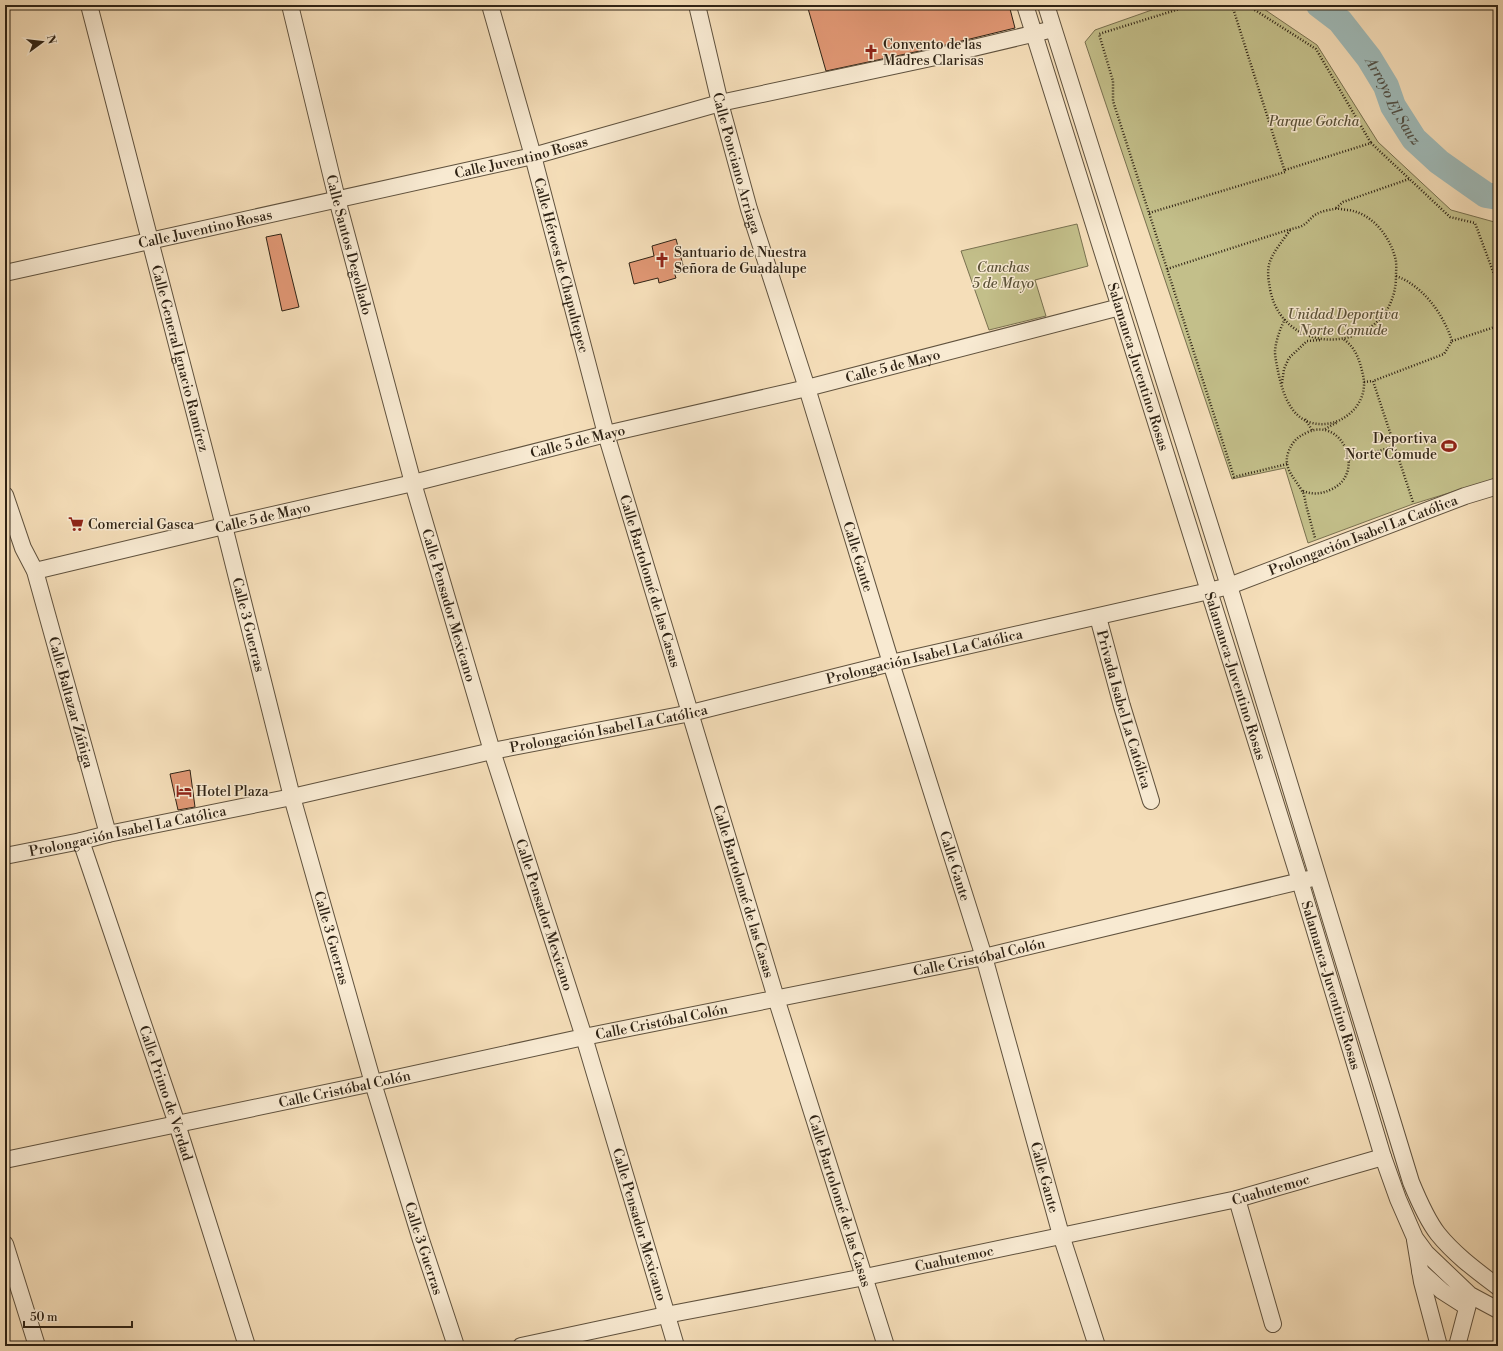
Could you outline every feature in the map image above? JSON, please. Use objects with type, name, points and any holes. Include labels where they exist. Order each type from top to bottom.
[{"type":"street","name":"Calle General Ignacio Ramírez","points":[[89,5],[224,526]]},
{"type":"street","name":"Calle Santos Degollado","points":[[290,5],[336,199],[413,483]]},
{"type":"street","name":"Calle Héroes de Chapultepec","points":[[490,5],[533,156],[606,434]]},
{"type":"street","name":"Calle Ponciano Arriaga","points":[[697,5],[720,103],[749,209],[807,388]]},
{"type":"street","name":"Salamanca-Juventino Rosas","points":[[1025,5],[1300,881],[1383,1157],[1398,1199],[1415,1238],[1468,1301],[1498,1310]]},
{"type":"street","name":"Salamanca-Juventino Rosas","points":[[1046,5],[1229,586],[1409,1174],[1418,1199],[1438,1233],[1464,1261],[1498,1287]]},
{"type":"street","name":"Calle Juventino Rosas","points":[[5,273],[533,156],[720,103],[1035,34],[1054,28]]},
{"type":"street","name":"Calle 5 de Mayo","points":[[35,572],[224,526],[413,483],[606,434],[807,388],[1120,307]]},
{"type":"street","name":"Calle Gante","points":[[807,388],[891,663],[984,957],[1061,1235],[1097,1346]]},
{"type":"street","name":"Calle Bartolomé de las Casas","points":[[606,434],[776,998],[886,1346]]},
{"type":"street","name":"Calle Pensador Mexicano","points":[[413,483],[492,751],[584,1036],[676,1346]]},
{"type":"street","name":"Prolongación Isabel La Católica","points":[[5,856],[292,797],[492,751],[691,713],[891,663],[1209,591],[1229,586],[1465,496],[1498,486]]},
{"type":"street","name":"Calle Baltazar Zúñiga","points":[[5,495],[23,548],[35,572],[108,834]]},
{"type":"street","name":"Calle 3 Guerras","points":[[224,526],[292,797],[373,1083],[421,1240],[456,1346]]},
{"type":"street","name":"Privada Isabel La Católica","points":[[1098,617],[1122,706],[1151,801]]},
{"type":"street","name":"Calle Primo de Verdad","points":[[81,841],[177,1124],[247,1346]]},
{"type":"street","name":"Calle Cristóbal Colón","points":[[5,1160],[373,1083],[584,1036],[984,957],[1317,877]]},
{"type":"street","name":"Cuahutemoc","points":[[521,1346],[666,1315],[865,1277],[1237,1199],[1383,1157]]},
{"type":"street","points":[[1237,1199],[1273,1324]]},
{"type":"street","points":[[1415,1238],[1420,1271],[1439,1346]]},
{"type":"street","points":[[5,1244],[37,1346]]},
{"type":"street","points":[[1420,1271],[1442,1291],[1468,1301],[1457,1346]]},
{"type":"path","points":[[1192,5],[1099,34],[1113,81],[1113,101],[1234,477],[1287,464]]},
{"type":"path","points":[[1232,5],[1285,170]]},
{"type":"path","points":[[1247,5],[1316,49],[1371,143],[1450,217],[1475,223],[1498,285]]},
{"type":"path","points":[[1149,213],[1285,172],[1285,170],[1371,143]]},
{"type":"path","points":[[1167,269],[1291,230],[1304,225],[1317,214],[1336,208],[1343,202],[1409,179]]},
{"type":"path","points":[[1281,386],[1284,369],[1289,358],[1307,341],[1343,339],[1361,334],[1378,321],[1386,311],[1394,295],[1396,258],[1386,235],[1373,221],[1357,212],[1336,208]]},
{"type":"path","points":[[1291,230],[1269,264],[1268,279],[1272,297],[1279,313],[1292,326],[1305,336],[1325,339]]},
{"type":"path","points":[[1396,276],[1410,283],[1431,303],[1441,316],[1452,341]]},
{"type":"path","points":[[1285,319],[1278,333],[1275,352],[1281,386],[1287,401],[1312,430]]},
{"type":"path","points":[[1364,382],[1373,381],[1444,354],[1452,341],[1498,326]]},
{"type":"path","points":[[1315,538],[1303,491],[1293,478],[1286,458],[1291,444],[1301,435],[1312,430],[1324,429],[1352,412],[1359,404],[1364,392],[1364,382],[1360,362],[1354,350],[1343,339]]},
{"type":"path","points":[[1373,381],[1413,504]]},
{"type":"path","points":[[1304,419],[1313,423],[1325,423],[1340,420]]},
{"type":"path","points":[[1303,491],[1312,494],[1321,493],[1338,486],[1344,480],[1347,472],[1349,460],[1346,448],[1337,437],[1324,429]]},
{"type":"path","points":[[1349,460],[1395,446]]},
{"type":"green space","name":"Unidad Deportiva Norte Comude","points":[[1166,5],[1258,5],[1317,45],[1378,142],[1451,210],[1498,223],[1498,478],[1413,504],[1308,543],[1285,468],[1232,479],[1085,42],[1095,30]]},
{"type":"green space","name":"Canchas 5 de Mayo","points":[[1077,224],[1088,266],[1035,280],[1046,316],[989,330],[961,251]]},
{"type":"building","name":"Convento de las Madres Clarisas","points":[[807,5],[1009,5],[1015,28],[929,49],[826,71]]},
{"type":"building","points":[[281,234],[299,307],[282,311],[266,237]]},
{"type":"building","name":"Santuario de Nuestra Señora de Guadalupe","points":[[676,239],[684,269],[674,272],[676,278],[659,283],[658,278],[634,284],[629,263],[654,256],[652,246]]},
{"type":"building","name":"Hotel Plaza","points":[[190,770],[195,807],[178,810],[170,774]]},
{"type":"waterway","name":"Arroyo El Sauz","points":[[1319,5],[1340,21],[1369,58],[1386,86],[1393,106],[1414,139],[1439,162],[1486,195],[1498,197]]},
{"type":"place","name":"Convento de las Madres Clarisas","points":[[871,52]]},
{"type":"place","name":"Santuario de Nuestra Señora de Guadalupe","points":[[662,260]]},
{"type":"place","name":"Deportiva Norte Comude","points":[[1449,446]]},
{"type":"place","name":"Comercial Gasca","points":[[76,524]]},
{"type":"place","name":"Hotel Plaza","points":[[184,791]]},
{"type":"park label","name":"Parque Gotcha","points":[[1314,121]]}]
